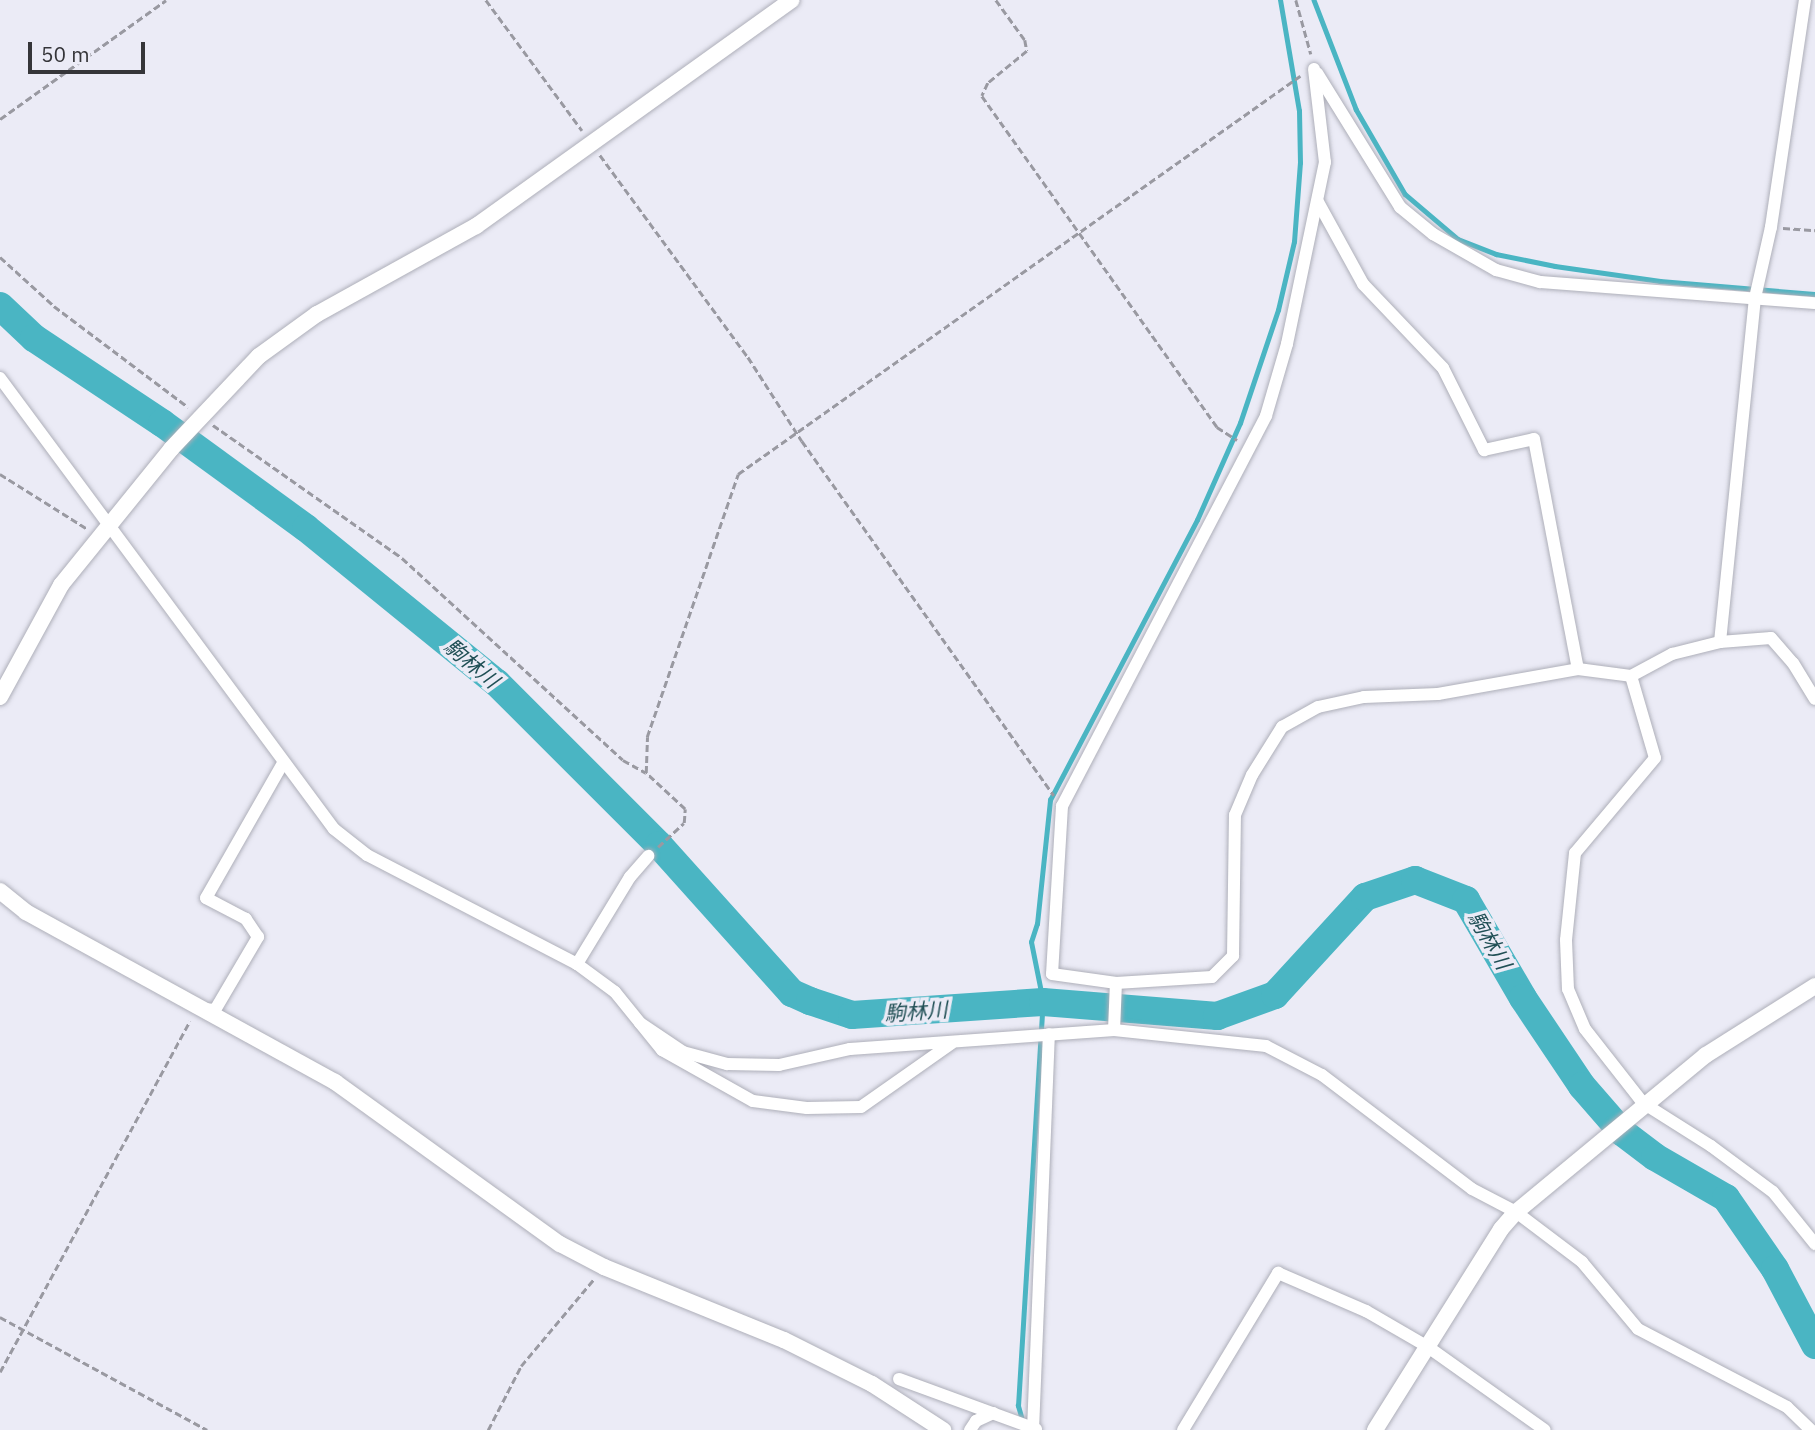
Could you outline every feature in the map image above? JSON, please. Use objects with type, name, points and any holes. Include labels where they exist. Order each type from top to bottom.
[{"type":"street","points":[[0,697],[61,585],[171,449],[231,382],[288,334],[476,226],[590,141],[792,0]]},
{"type":"street","points":[[1720,642],[1755,298],[1771,227],[1805,0]]},
{"type":"street","points":[[1314,69],[1325,162],[1287,344],[1266,416],[1062,806],[1052,974],[1116,983],[1212,977],[1233,956],[1235,815],[1252,775],[1282,727],[1330,704],[1364,698],[1438,694],[1578,668],[1631,676],[1672,654],[1720,642],[1771,638],[1793,663],[1815,699]]},
{"type":"street","points":[[1314,69],[1400,206],[1433,234],[1496,271],[1540,282],[1815,303]]},
{"type":"street","points":[[1318,202],[1363,284],[1443,368],[1484,450],[1534,439],[1578,668]]},
{"type":"street","points":[[0,378],[111,522],[334,829],[367,855],[577,964],[615,992],[662,1051],[753,1101],[807,1108],[861,1107],[952,1043]]},
{"type":"street","points":[[1631,676],[1647,719],[1655,758],[1575,853],[1566,940],[1568,989],[1585,1029],[1638,1107],[1712,1146],[1773,1192],[1815,1244]]},
{"type":"street","points":[[196,1009],[215,1010],[258,937],[246,919],[206,898],[283,762]]},
{"type":"street","points":[[577,964],[630,877],[648,856]]},
{"type":"street","points":[[0,891],[26,912]]},
{"type":"street","points":[[0,898],[196,1009],[335,1082],[561,1244],[604,1268],[784,1340],[872,1384],[943,1430]]},
{"type":"street","points":[[1114,1030],[1116,983]]},
{"type":"street","points":[[1375,1430],[1516,1212],[1638,1107],[1706,1055],[1815,986]]},
{"type":"street","points":[[640,1023],[683,1052],[727,1064],[779,1065],[850,1049],[1114,1030],[1266,1046],[1322,1075],[1472,1189],[1516,1212],[1582,1262],[1638,1329],[1787,1407],[1811,1430]]},
{"type":"street","points":[[899,1379],[1035,1429],[1049,1034]]},
{"type":"street","points":[[1184,1430],[1278,1273],[1366,1311],[1428,1347],[1545,1430]]},
{"type":"street","points":[[970,1430],[976,1421],[993,1413]]},
{"type":"path","points":[[0,119],[166,0]]},
{"type":"path","points":[[486,0],[748,357],[796,433],[1062,806]]},
{"type":"path","points":[[996,0],[1025,40],[1027,51],[988,83],[982,96],[1226,434],[1242,442]]},
{"type":"path","points":[[646,773],[647,737],[738,474],[1283,85],[1314,69],[1296,0]]},
{"type":"path","points":[[1771,227],[1815,230]]},
{"type":"path","points":[[0,257],[164,393],[402,558],[623,760],[646,773],[685,809],[684,823],[648,856]]},
{"type":"path","points":[[0,474],[100,535]]},
{"type":"path","points":[[0,1372],[196,1009]]},
{"type":"path","points":[[488,1430],[521,1366],[604,1268]]},
{"type":"path","points":[[0,1317],[208,1430]]},
{"type":"waterway","points":[[1022,1420],[1018,1406],[1043,1002],[1031,942],[1037,924],[1050,800],[1197,520],[1240,423],[1278,310],[1294,242],[1300,163],[1299,111],[1280,0]]},
{"type":"waterway","points":[[1314,0],[1356,109],[1405,194],[1458,239],[1496,254],[1555,266],[1660,281],[1815,294]]},
{"type":"waterway","name":"駒林川","points":[[0,306],[34,338],[162,423],[306,528],[497,683],[659,845],[792,993],[810,1001],[852,1015],[1043,1002],[1217,1016],[1275,995],[1365,897],[1415,880],[1466,900],[1523,998],[1582,1086],[1622,1132],[1655,1157],[1726,1198],[1775,1269],[1815,1345]]}]
